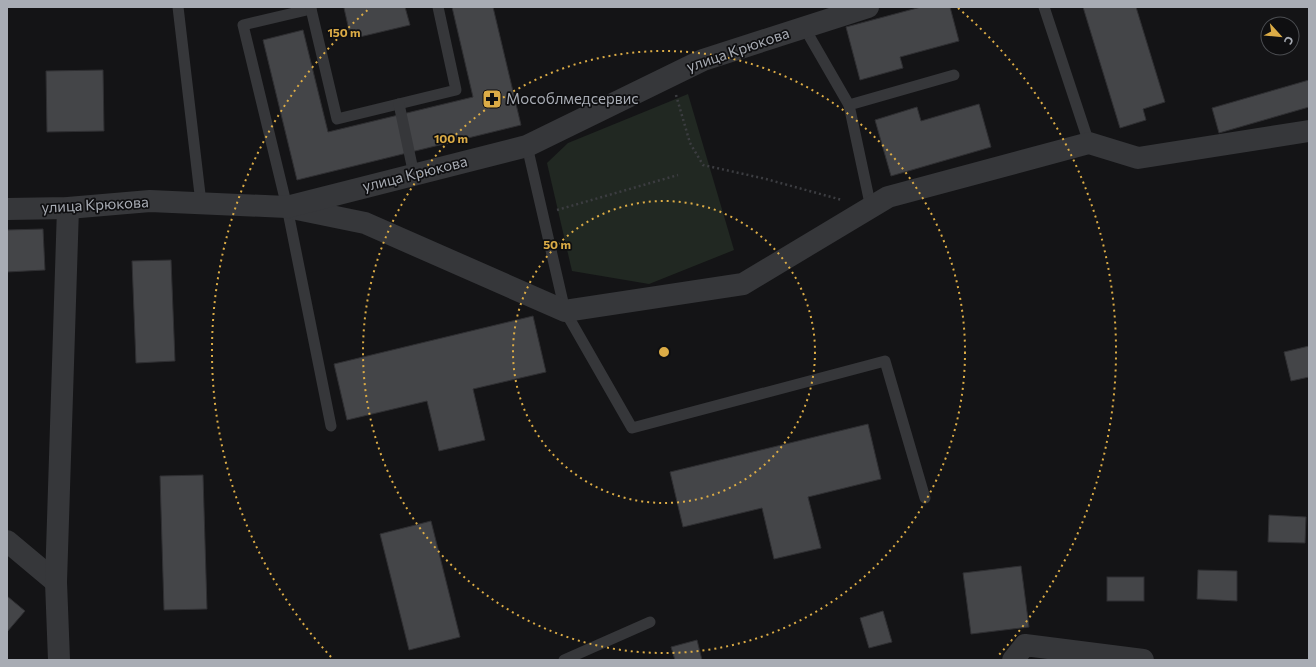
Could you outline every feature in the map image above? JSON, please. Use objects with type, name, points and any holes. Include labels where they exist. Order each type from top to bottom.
[{"type":"street","name":"улица Крюкова","points":[[7,209],[68,208],[150,201],[287,207],[527,146],[703,60],[868,7]]},
{"type":"street","points":[[287,207],[365,223],[565,311],[743,284],[888,197],[1089,143],[1138,158],[1309,131]]},
{"type":"street","points":[[59,660],[56,582],[68,208]]},
{"type":"street","points":[[7,541],[56,582]]},
{"type":"street","points":[[1013,660],[1025,645],[1143,660]]},
{"type":"lane","points":[[178,7],[201,203]]},
{"type":"lane","points":[[331,426],[287,207],[243,25],[311,8],[337,119],[456,90],[438,7]]},
{"type":"lane","points":[[1044,7],[1089,143]]},
{"type":"lane","points":[[804,28],[849,105],[870,208]]},
{"type":"lane","points":[[849,105],[954,75]]},
{"type":"lane","points":[[399,104],[414,174]]},
{"type":"lane","points":[[527,146],[565,311],[632,428],[885,361],[925,498]]},
{"type":"lane","points":[[564,660],[650,622]]},
{"type":"path","points":[[671,75],[690,143],[703,165],[766,179],[870,208]]},
{"type":"path","points":[[543,214],[678,175]]},
{"type":"shaded area","points":[[688,94],[734,250],[649,284],[572,271],[547,163],[568,143]]},
{"type":"building","points":[[405,7],[410,25],[351,39],[344,8]]},
{"type":"building","points":[[452,7],[493,7],[521,125],[297,180],[263,40],[303,30],[328,132],[473,97]]},
{"type":"building","points":[[921,7],[950,7],[959,41],[900,57],[903,68],[860,80],[846,27]]},
{"type":"building","points":[[1083,7],[1136,7],[1165,102],[1143,109],[1146,120],[1120,128]]},
{"type":"building","points":[[103,70],[104,131],[47,132],[46,71]]},
{"type":"building","points":[[1309,80],[1309,107],[1219,133],[1212,108]]},
{"type":"building","points":[[979,104],[991,147],[891,176],[875,120],[917,107],[921,121]]},
{"type":"building","points":[[43,229],[45,270],[7,272],[7,230]]},
{"type":"building","points":[[171,260],[175,361],[136,363],[132,261]]},
{"type":"building","points":[[533,316],[546,372],[473,389],[485,440],[439,451],[427,401],[347,420],[334,364]]},
{"type":"building","points":[[1309,346],[1309,377],[1291,381],[1284,352]]},
{"type":"building","points":[[868,424],[881,479],[808,497],[821,548],[774,559],[762,508],[683,527],[670,472]]},
{"type":"building","points":[[203,475],[207,609],[164,610],[160,476]]},
{"type":"building","points":[[1269,515],[1306,517],[1305,543],[1268,542]]},
{"type":"building","points":[[431,521],[460,637],[409,650],[380,534]]},
{"type":"building","points":[[1021,566],[1029,627],[971,634],[963,573]]},
{"type":"building","points":[[1198,570],[1237,571],[1237,601],[1197,599]]},
{"type":"building","points":[[1107,577],[1144,577],[1144,601],[1107,601]]},
{"type":"building","points":[[7,596],[25,611],[7,632]]},
{"type":"building","points":[[883,611],[892,642],[869,648],[860,618]]},
{"type":"building","points":[[697,640],[702,660],[675,660],[671,647]]},
{"type":"place","name":"Мособлмедсервис","points":[[492,99]]}]
